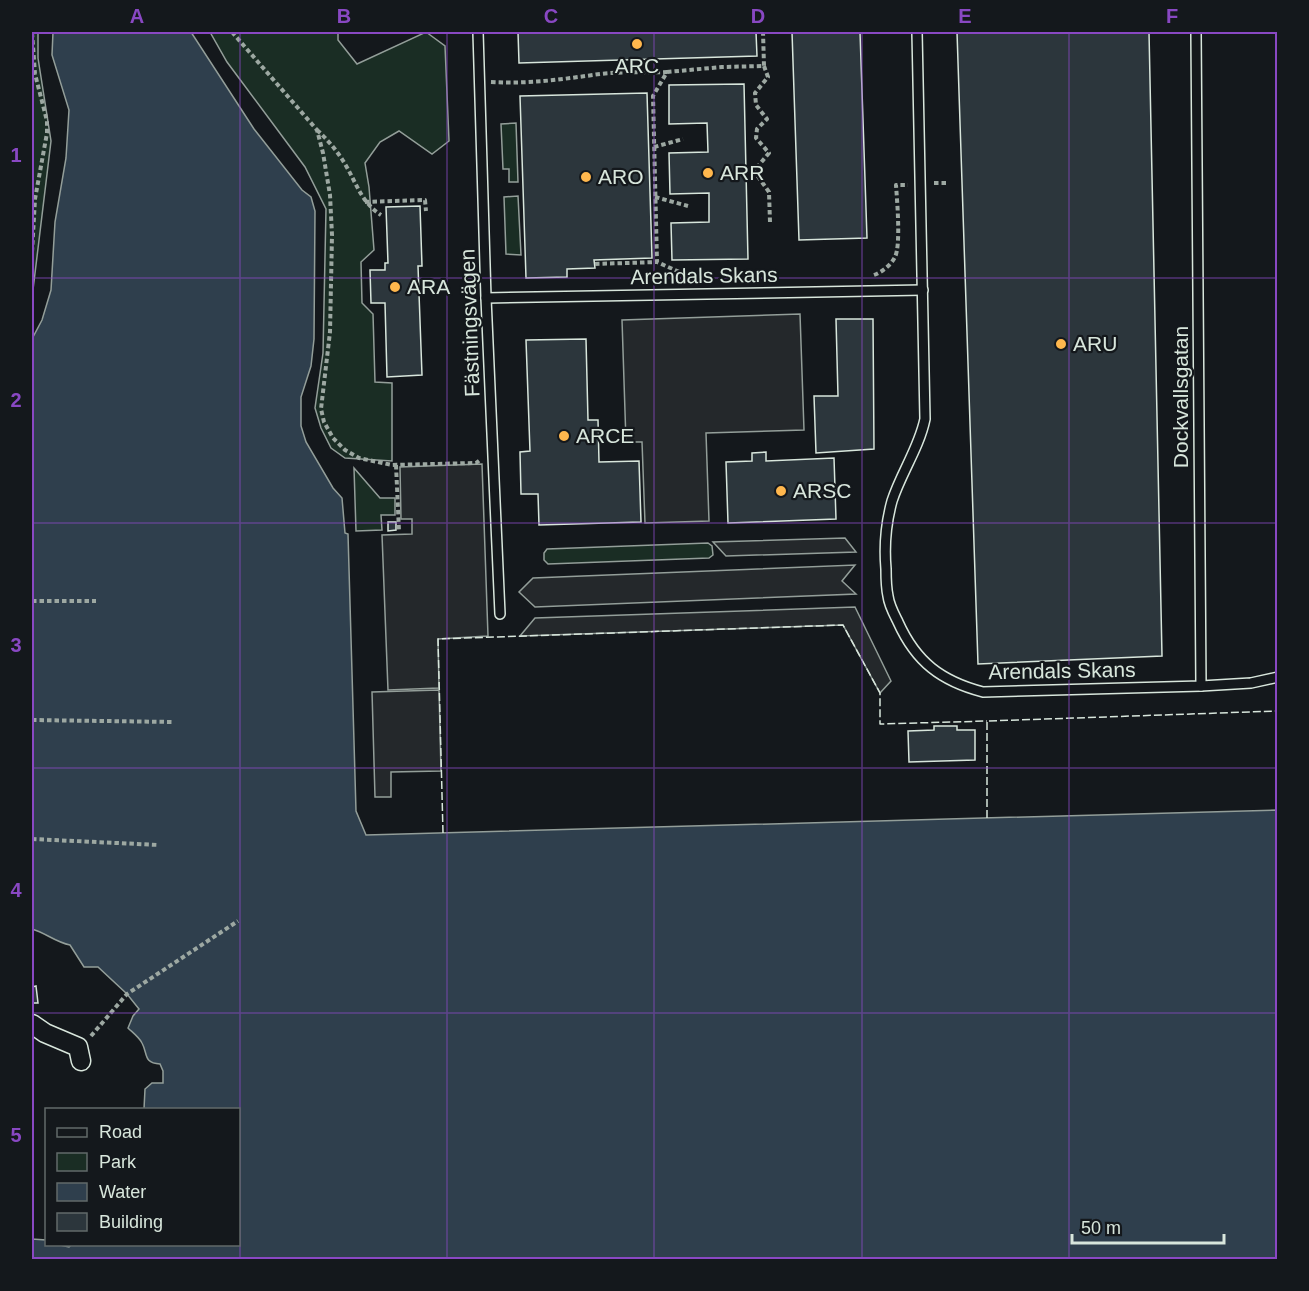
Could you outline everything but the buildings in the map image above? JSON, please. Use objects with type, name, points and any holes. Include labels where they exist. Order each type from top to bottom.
[{"type":"street","points":[[32,1024],[80,1054]]},
{"type":"lane","name":"Fästningsvägen","points":[[478,32],[486,298],[500,614]]},
{"type":"lane","name":"Arendals Skans","points":[[917,32],[925,419],[922,432],[893,498],[886,530],[885,560],[888,598],[911,648],[941,675],[968,688],[983,692],[1201,686]]},
{"type":"lane","name":"Dockvallsgatan","points":[[1196,32],[1201,686]]},
{"type":"lane","name":"Arendals Skans","points":[[486,298],[923,290]]},
{"type":"lane","points":[[1201,686],[1251,683],[1278,677]]},
{"type":"path","points":[[32,32],[35,74],[47,121],[47,133],[35,199],[32,252]]},
{"type":"path","points":[[232,32],[345,164],[358,193],[381,215]]},
{"type":"path","points":[[763,32],[764,66],[768,77],[755,93],[756,105],[767,119],[757,129],[756,138],[769,153],[754,171],[769,192],[770,222]]},
{"type":"path","points":[[490,72],[490,82],[520,84],[550,82],[595,74],[764,66]]},
{"type":"path","points":[[657,262],[653,96],[667,72]]},
{"type":"path","points":[[317,130],[327,173],[332,235],[330,332],[321,409],[324,422],[333,438],[345,450],[359,458],[396,465],[476,463],[481,460],[494,459]]},
{"type":"path","points":[[654,147],[683,139]]},
{"type":"path","points":[[867,275],[876,274],[886,268],[896,257],[896,185],[948,183]]},
{"type":"path","points":[[655,197],[688,206]]},
{"type":"path","points":[[365,202],[426,200],[426,212]]},
{"type":"path","points":[[595,264],[657,262],[695,279],[707,279]]},
{"type":"path","points":[[396,465],[399,531]]},
{"type":"path","points":[[32,601],[96,601]]},
{"type":"path","points":[[32,720],[174,722]]},
{"type":"path","points":[[32,839],[159,845]]},
{"type":"path","points":[[80,1054],[127,994],[238,921]]},
{"type":"green space","points":[[32,32],[38,32],[38,58],[51,141],[32,298]]},
{"type":"green space","points":[[210,32],[338,32],[338,40],[357,64],[426,32],[445,46],[449,141],[432,154],[399,131],[380,142],[365,163],[374,250],[361,262],[362,303],[373,314],[375,382],[392,383],[392,461],[345,458],[331,448],[321,428],[315,408],[323,353],[326,209],[305,167],[227,62]]},
{"type":"green space","points":[[516,123],[518,182],[509,182],[509,169],[503,169],[501,124]]},
{"type":"green space","points":[[518,196],[521,255],[506,254],[504,197]]},
{"type":"green space","points":[[354,468],[380,498],[395,498],[395,515],[381,515],[382,530],[356,531]]},
{"type":"green space","points":[[708,543],[712,546],[713,555],[709,558],[548,564],[544,560],[544,553],[547,549]]},
{"type":"shaded area","points":[[800,314],[804,430],[706,433],[709,521],[645,523],[642,442],[626,442],[622,320]]},
{"type":"shaded area","points":[[482,464],[488,636],[438,639],[439,688],[388,690],[382,535],[412,534],[412,519],[401,519],[400,467]]},
{"type":"shaded area","points":[[845,538],[856,552],[726,556],[713,542]]},
{"type":"shaded area","points":[[855,565],[842,581],[856,594],[535,607],[519,592],[533,578]]},
{"type":"shaded area","points":[[855,607],[891,681],[880,693],[843,625],[520,636],[535,618]]},
{"type":"shaded area","points":[[439,690],[441,771],[391,772],[391,797],[375,797],[372,692]]},
{"type":"water","points":[[53,32],[191,32],[254,129],[302,190],[311,197],[315,211],[314,339],[311,366],[301,397],[301,426],[306,442],[333,488],[342,498],[345,533],[348,534],[356,811],[366,835],[1277,810],[1277,1259],[32,1259],[32,1239],[45,1240],[45,1246],[69,1247],[240,1246],[240,1108],[144,1108],[145,1089],[152,1083],[163,1083],[163,1071],[160,1064],[148,1060],[141,1041],[128,1028],[139,1009],[127,994],[98,967],[84,967],[70,945],[32,929],[32,339],[42,320],[51,290],[55,222],[66,158],[69,110],[52,55]]},
{"type":"fence","points":[[443,833],[438,639],[843,625],[880,693],[880,724],[987,721]]},
{"type":"fence","points":[[987,818],[987,721],[1278,711]]},
{"type":"place","name":"ARC","points":[[637,44]]},
{"type":"place","name":"ARR","points":[[708,173]]},
{"type":"place","name":"ARO","points":[[586,177]]},
{"type":"place","name":"ARA","points":[[395,287]]},
{"type":"place","name":"ARU","points":[[1061,344]]},
{"type":"place","name":"ARCE","points":[[564,436]]},
{"type":"place","name":"ARSC","points":[[781,491]]}]
